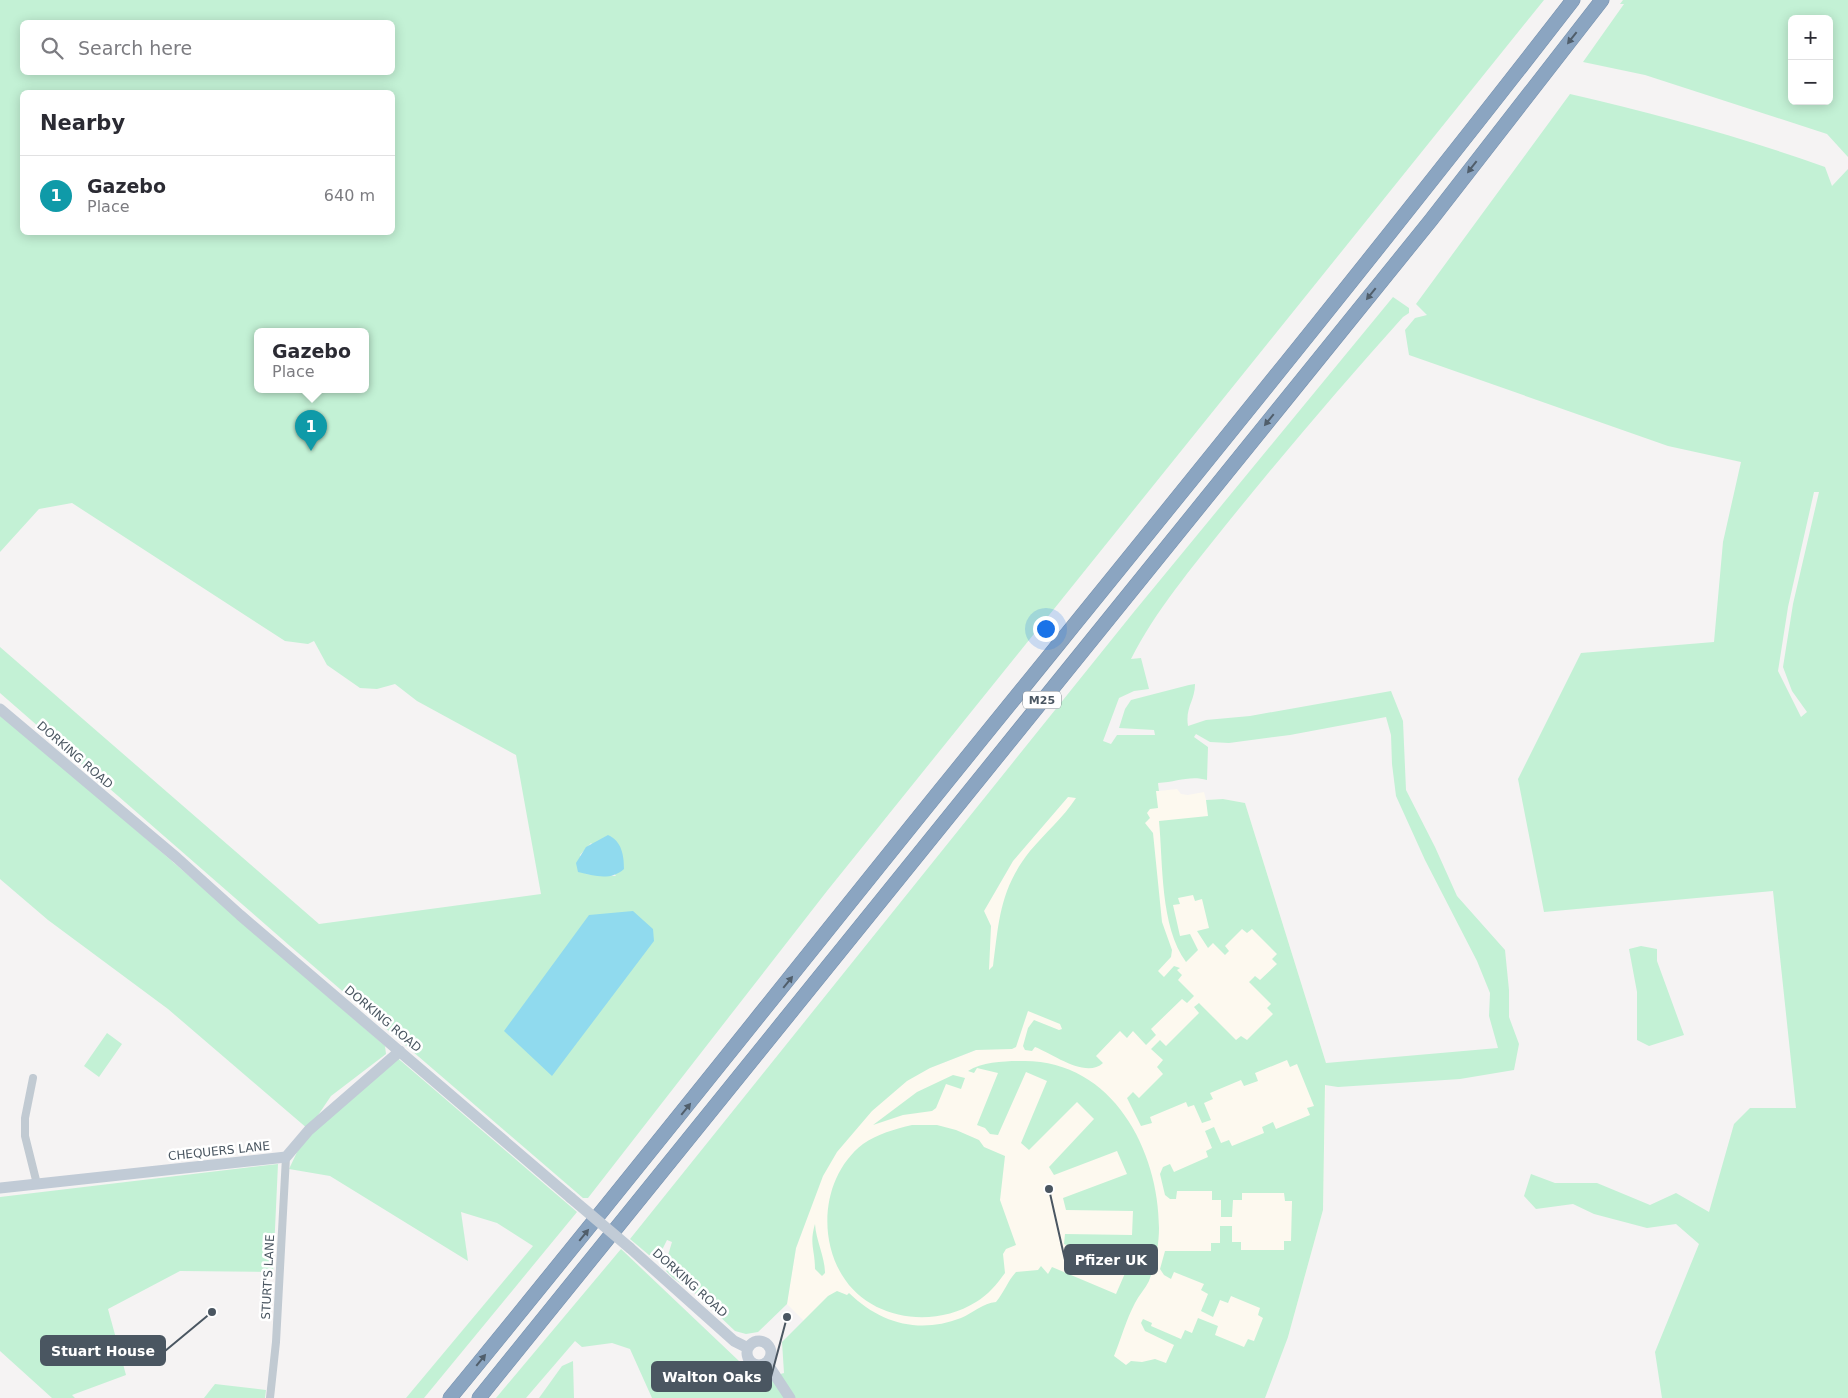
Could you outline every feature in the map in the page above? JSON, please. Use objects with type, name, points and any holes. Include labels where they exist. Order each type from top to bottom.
[{"type":"highway","name":"M25","points":[[450,1398],[633,1176],[943,787],[1410,210],[1573,0]]},
{"type":"highway","name":"M25","points":[[479,1398],[1431,220],[1602,0]]},
{"type":"main road","name":"DORKING ROAD","points":[[0,709],[178,858],[234,910],[630,1248],[734,1341],[748,1348]]},
{"type":"main road","name":"CHEQUERS LANE","points":[[0,1188],[286,1157],[309,1130],[400,1051]]},
{"type":"main road","points":[[754,1342],[767,1344],[772,1354],[767,1363],[756,1366],[748,1359],[748,1348],[754,1342]]},
{"type":"main road","points":[[767,1363],[790,1398]]},
{"type":"street","points":[[33,1078],[25,1127],[36,1184]]},
{"type":"street","name":"STURT'S LANE","points":[[270,1398],[276,1342],[286,1157]]},
{"type":"shaded area","points":[[1158,783],[1159,791],[1177,789],[1181,794],[1188,795],[1204,792],[1206,800],[1223,799],[1245,803],[1326,1063],[1323,1210],[1288,1337],[1157,1372],[804,1321],[787,1304],[796,1248],[808,1215],[820,1118],[930,1068],[976,1050],[991,926],[984,911],[1013,861],[1068,797]]},
{"type":"green space","points":[[0,0],[1544,0],[827,891],[588,1198],[583,1198],[0,693],[0,647],[319,924],[541,894],[516,755],[417,701],[395,684],[377,689],[360,688],[327,665],[314,641],[308,644],[285,641],[72,503],[39,509],[0,552]],"holes":[[[591,843],[616,876],[586,874],[580,855]]]},
{"type":"green space","points":[[1623,0],[1848,0],[1848,157],[1827,134],[1645,75],[1583,62],[1624,4],[1620,4]]},
{"type":"green space","points":[[1570,94],[1699,127],[1825,167],[1832,186],[1848,169],[1848,1398],[1662,1398],[1655,1352],[1699,1244],[1676,1224],[1647,1228],[1594,1214],[1573,1204],[1536,1209],[1524,1196],[1531,1174],[1555,1183],[1597,1183],[1650,1205],[1676,1193],[1709,1212],[1734,1124],[1750,1108],[1796,1108],[1773,891],[1544,912],[1518,779],[1581,653],[1714,642],[1723,542],[1741,462],[1668,446],[1409,355],[1405,330],[1415,318],[1427,315],[1416,304]],"holes":[[[1814,492],[1819,492],[1793,604],[1783,667],[1792,691],[1807,712],[1801,717],[1778,671],[1788,607]]]},
{"type":"green space","points":[[1393,297],[1409,308],[1409,313],[1403,317],[1313,420],[1199,558],[1175,590],[1151,624],[1131,659],[1141,658],[1149,689],[1134,691],[1119,698],[1103,741],[1111,744],[1117,735],[1155,735],[1154,730],[1119,728],[1125,709],[1131,700],[1189,685],[1195,684],[1195,690],[1187,719],[1188,726],[1206,720],[1250,716],[1391,691],[1403,721],[1406,790],[1457,896],[1505,950],[1509,990],[1509,1017],[1519,1044],[1514,1070],[1460,1079],[1338,1087],[1325,1085],[1323,1210],[1288,1337],[1265,1398],[652,1398],[630,1349],[612,1343],[582,1347],[575,1341],[526,1398],[496,1398],[621,1249],[759,1380],[784,1373],[782,1342],[828,1296],[837,1291],[847,1295],[849,1293],[861,1304],[888,1319],[916,1325],[946,1323],[961,1318],[987,1304],[996,1302],[1016,1272],[1038,1270],[1041,1266],[1048,1274],[1052,1267],[1116,1294],[1126,1271],[1064,1244],[1065,1234],[1132,1235],[1133,1211],[1066,1210],[1063,1198],[1127,1174],[1117,1151],[1054,1175],[1049,1167],[1094,1119],[1077,1102],[1029,1150],[1021,1143],[1047,1081],[1026,1072],[998,1135],[990,1134],[985,1128],[977,1125],[998,1073],[977,1068],[974,1073],[968,1071],[986,1064],[1000,1062],[1020,1061],[1052,1064],[1080,1075],[1104,1092],[1124,1114],[1139,1140],[1150,1168],[1157,1198],[1159,1228],[1156,1255],[1149,1281],[1132,1309],[1114,1356],[1126,1365],[1131,1361],[1142,1362],[1155,1359],[1166,1363],[1174,1345],[1145,1331],[1141,1323],[1143,1319],[1152,1323],[1151,1326],[1181,1339],[1185,1330],[1192,1333],[1198,1318],[1218,1326],[1215,1335],[1244,1347],[1248,1339],[1254,1341],[1263,1318],[1258,1315],[1260,1308],[1231,1296],[1228,1303],[1220,1300],[1213,1317],[1201,1311],[1208,1294],[1201,1290],[1204,1284],[1174,1272],[1171,1279],[1164,1275],[1160,1269],[1165,1251],[1211,1251],[1211,1243],[1220,1243],[1220,1226],[1232,1226],[1232,1242],[1241,1242],[1241,1250],[1284,1250],[1284,1241],[1291,1241],[1292,1201],[1285,1201],[1284,1193],[1242,1193],[1242,1200],[1233,1200],[1232,1217],[1221,1217],[1221,1200],[1212,1200],[1212,1191],[1177,1191],[1176,1199],[1170,1199],[1165,1195],[1160,1174],[1163,1167],[1170,1164],[1174,1172],[1208,1157],[1206,1151],[1212,1148],[1205,1131],[1214,1127],[1221,1143],[1229,1140],[1232,1146],[1264,1133],[1262,1127],[1273,1122],[1276,1129],[1310,1115],[1307,1108],[1314,1106],[1297,1064],[1290,1067],[1287,1060],[1255,1073],[1258,1081],[1244,1086],[1241,1080],[1210,1093],[1213,1099],[1204,1103],[1211,1120],[1202,1123],[1194,1105],[1188,1107],[1186,1102],[1150,1117],[1152,1123],[1141,1126],[1127,1098],[1133,1092],[1139,1098],[1163,1074],[1157,1067],[1163,1060],[1151,1049],[1160,1040],[1166,1046],[1199,1013],[1194,1007],[1199,1003],[1236,1040],[1241,1036],[1247,1040],[1273,1014],[1267,1008],[1271,1004],[1249,982],[1255,976],[1260,980],[1277,964],[1272,959],[1277,954],[1252,929],[1247,933],[1242,929],[1225,946],[1229,951],[1225,955],[1213,943],[1208,948],[1197,931],[1209,928],[1202,899],[1195,901],[1193,895],[1178,898],[1180,904],[1173,905],[1180,936],[1190,934],[1198,950],[1186,962],[1171,931],[1164,894],[1159,821],[1208,816],[1206,800],[1223,799],[1245,803],[1326,1063],[1498,1048],[1489,1016],[1490,993],[1477,961],[1425,860],[1396,796],[1391,735],[1386,717],[1290,735],[1229,743],[1210,742],[1196,734],[1194,737],[1208,747],[1207,780],[1189,778],[1158,783],[1159,791],[1156,791],[1158,808],[1150,809],[1147,813],[1150,818],[1145,823],[1153,833],[1162,922],[1172,950],[1171,957],[1158,971],[1164,977],[1174,966],[1180,968],[1177,970],[1182,975],[1178,980],[1194,996],[1187,1003],[1182,999],[1151,1029],[1156,1035],[1146,1045],[1133,1031],[1127,1038],[1120,1031],[1096,1056],[1103,1063],[1096,1067],[1079,1067],[1035,1047],[1032,1051],[1025,1050],[1023,1046],[1028,1028],[1034,1020],[1059,1030],[1062,1029],[1060,1024],[1028,1011],[1016,1047],[1012,1049],[976,1050],[930,1068],[907,1081],[872,1111],[837,1152],[823,1176],[796,1248],[787,1304],[758,1332],[746,1334],[735,1331],[696,1294],[666,1271],[665,1265],[672,1242],[667,1240],[660,1254],[649,1255],[630,1239],[1133,613]],"holes":[[[1068,797],[1076,798],[1060,819],[1030,851],[1012,879],[1002,906],[993,966],[989,970],[991,926],[984,911],[1013,861]]]},
{"type":"green space","points":[[0,712],[385,1046],[386,1054],[331,1096],[310,1127],[394,1055],[577,1212],[424,1398],[406,1398],[533,1246],[497,1223],[461,1212],[468,1261],[330,1176],[289,1169],[308,1129],[168,1009],[48,920],[0,879]]},
{"type":"green space","points":[[1641,946],[1657,949],[1657,961],[1684,1035],[1649,1046],[1637,1040],[1637,992],[1629,949]]},
{"type":"green space","points":[[107,1033],[122,1044],[99,1077],[84,1066]]},
{"type":"green space","points":[[953,1075],[965,1078],[961,1089],[946,1084],[936,1108],[932,1111],[903,1115],[873,1125],[917,1092]]},
{"type":"green space","points":[[912,1125],[937,1125],[956,1130],[979,1140],[984,1147],[1005,1156],[1000,1200],[1016,1245],[1006,1249],[1003,1254],[1005,1273],[992,1289],[976,1302],[941,1316],[903,1316],[868,1302],[854,1290],[842,1275],[834,1259],[829,1241],[828,1205],[840,1171],[850,1157],[863,1144],[874,1137]]},
{"type":"green space","points":[[278,1164],[273,1272],[180,1271],[108,1309],[126,1375],[72,1395],[75,1398],[52,1398],[0,1351],[0,1197]]},
{"type":"green space","points":[[815,1224],[825,1267],[825,1273],[822,1276],[815,1269],[812,1242]]},
{"type":"green space","points":[[573,1361],[574,1398],[539,1398],[562,1366]]},
{"type":"green space","points":[[215,1384],[266,1390],[265,1398],[204,1398]]},
{"type":"water","points":[[608,835],[619,845],[623,854],[624,869],[619,873],[608,876],[596,876],[578,872],[576,863],[586,847]]},
{"type":"water","points":[[633,911],[653,929],[654,941],[552,1076],[504,1031],[589,915]]},
{"type":"place","name":"Gazebo","points":[[311,451]]},
{"type":"place","name":"Pfizer UK","points":[[1049,1189]]},
{"type":"place","name":"Stuart House","points":[[212,1312]]},
{"type":"place","name":"Walton Oaks","points":[[787,1317]]}]
